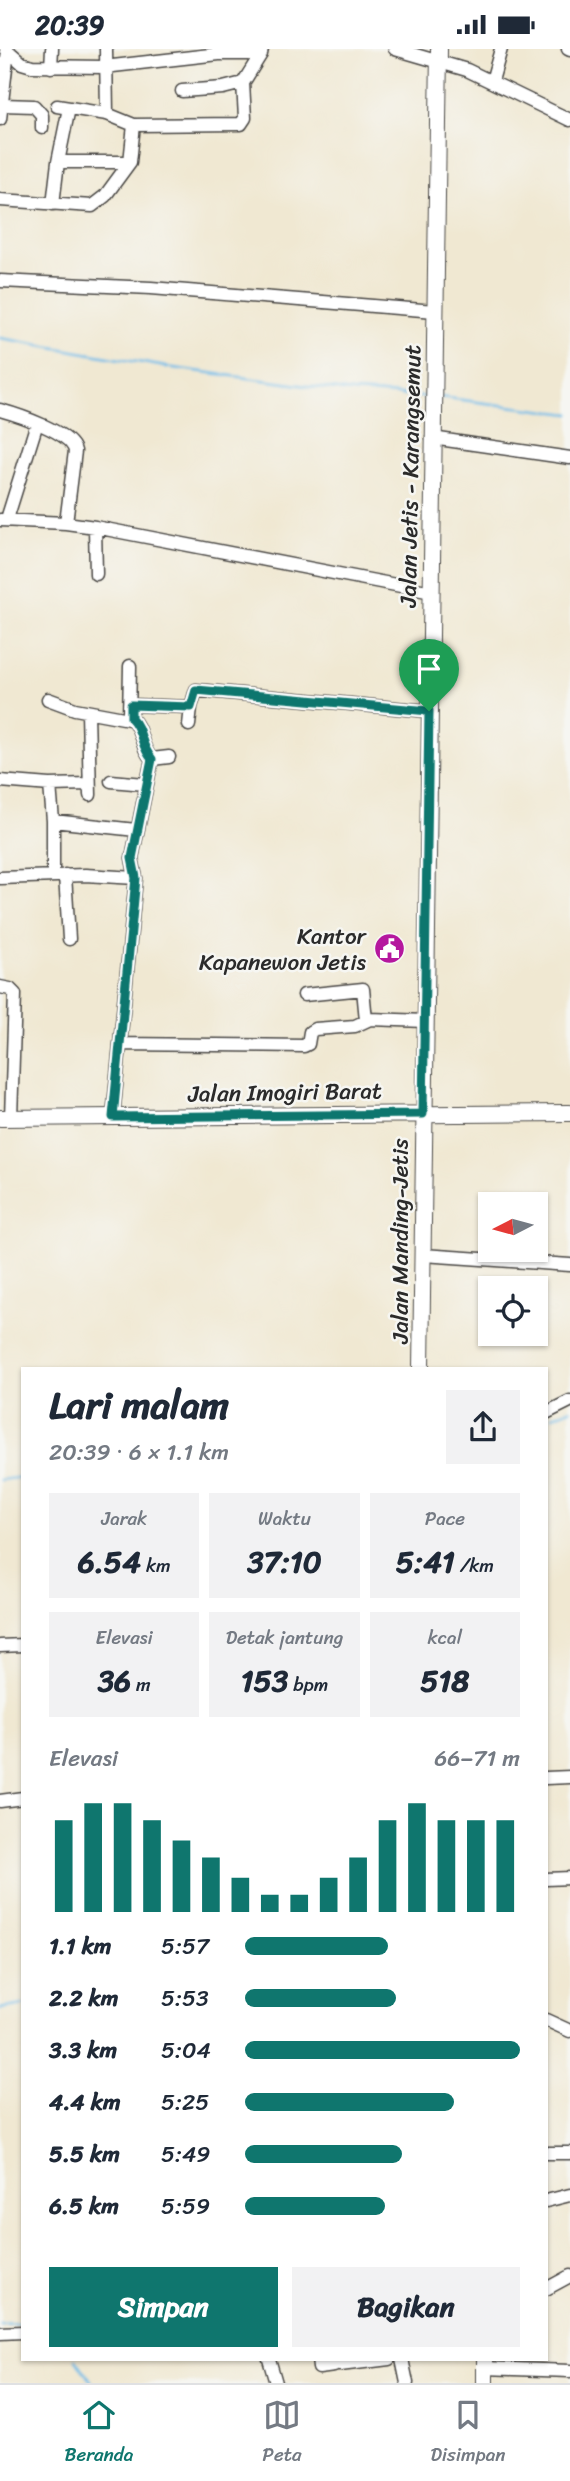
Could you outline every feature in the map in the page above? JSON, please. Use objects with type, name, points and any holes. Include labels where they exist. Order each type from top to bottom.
[{"type":"main road","name":"Jalan Jetis - Karangsemut","points":[[423,1114],[439,56]]},
{"type":"main road","name":"Jalan Imogiri Barat","points":[[6,1118],[570,1113]]},
{"type":"main road","name":"Jalan Manding-Jetis","points":[[421,1367],[423,1114]]},
{"type":"street","points":[[51,67],[52,49]]},
{"type":"street","points":[[106,49],[104,68],[107,114]]},
{"type":"street","points":[[395,49],[439,56],[570,120]]},
{"type":"street","points":[[492,81],[501,49]]},
{"type":"street","points":[[7,50],[22,63],[51,67],[104,68],[219,54],[262,52]]},
{"type":"street","points":[[0,119],[7,50]]},
{"type":"street","points":[[53,204],[63,107],[107,114],[134,125],[241,124],[245,118],[243,83],[262,52]]},
{"type":"street","points":[[182,91],[223,88],[243,83]]},
{"type":"street","points":[[2,105],[34,106],[42,115],[42,128]]},
{"type":"street","points":[[0,200],[92,206],[98,203],[130,162],[134,125]]},
{"type":"street","points":[[58,162],[130,162]]},
{"type":"street","points":[[0,281],[151,288],[435,311]]},
{"type":"street","points":[[0,410],[37,423],[74,445],[66,523]]},
{"type":"street","points":[[37,423],[3,519],[95,527],[432,593]]},
{"type":"street","points":[[432,438],[570,458]]},
{"type":"street","points":[[95,527],[96,574]]},
{"type":"street","points":[[130,666],[131,711],[143,746],[152,759]]},
{"type":"street","points":[[189,725],[191,707],[198,691],[429,711]]},
{"type":"street","points":[[48,699],[88,712],[191,707]]},
{"type":"street","points":[[88,712],[89,785]]},
{"type":"street","points":[[152,759],[169,757]]},
{"type":"street","points":[[113,1117],[136,878],[132,858],[152,759]]},
{"type":"street","points":[[0,781],[89,785],[110,779],[145,784]]},
{"type":"street","points":[[50,785],[59,876],[69,939]]},
{"type":"street","points":[[53,821],[136,830]]},
{"type":"street","points":[[0,878],[136,878]]},
{"type":"street","points":[[0,987],[10,989],[15,994],[6,1118]]},
{"type":"street","points":[[304,995],[363,989],[366,1020]]},
{"type":"street","points":[[120,1044],[304,1046],[308,1044],[311,1030],[355,1026],[366,1020],[425,1021]]},
{"type":"street","points":[[423,1255],[570,1265]]},
{"type":"street","points":[[548,1413],[556,1411],[570,1401]]},
{"type":"street","points":[[0,1646],[21,1645]]},
{"type":"street","points":[[548,1778],[570,1777]]},
{"type":"street","points":[[0,1801],[21,1798]]},
{"type":"street","points":[[548,1879],[570,1878]]},
{"type":"street","points":[[548,2021],[570,2031]]},
{"type":"street","points":[[548,2153],[570,2153]]},
{"type":"street","points":[[548,2200],[570,2195]]},
{"type":"street","points":[[548,2288],[570,2276]]},
{"type":"street","points":[[0,2333],[21,2332]]},
{"type":"street","points":[[270,2361],[275,2383]]},
{"type":"street","points":[[318,2361],[319,2368],[374,2361]]},
{"type":"street","points":[[402,2361],[407,2383]]},
{"type":"street","points":[[485,2370],[570,2371]]},
{"type":"waterway","points":[[0,338],[166,367],[352,392],[430,397]]},
{"type":"waterway","points":[[440,397],[570,414]]},
{"type":"waterway","points":[[553,1416],[570,1409]]},
{"type":"waterway","points":[[0,1480],[21,1477]]},
{"type":"waterway","points":[[548,1872],[570,1869]]},
{"type":"waterway","points":[[0,2009],[21,2005]]},
{"type":"waterway","points":[[0,2324],[21,2323]]},
{"type":"waterway","points":[[77,2361],[92,2383]]},
{"type":"place","name":"Kantor Kapanewon Jetis","points":[[389,949]]},
{"type":"route","points":[[196,690],[429,711],[423,1114],[113,1117],[136,878],[132,858],[152,759],[145,751],[138,725],[131,718],[131,705],[191,707],[196,690]]}]
